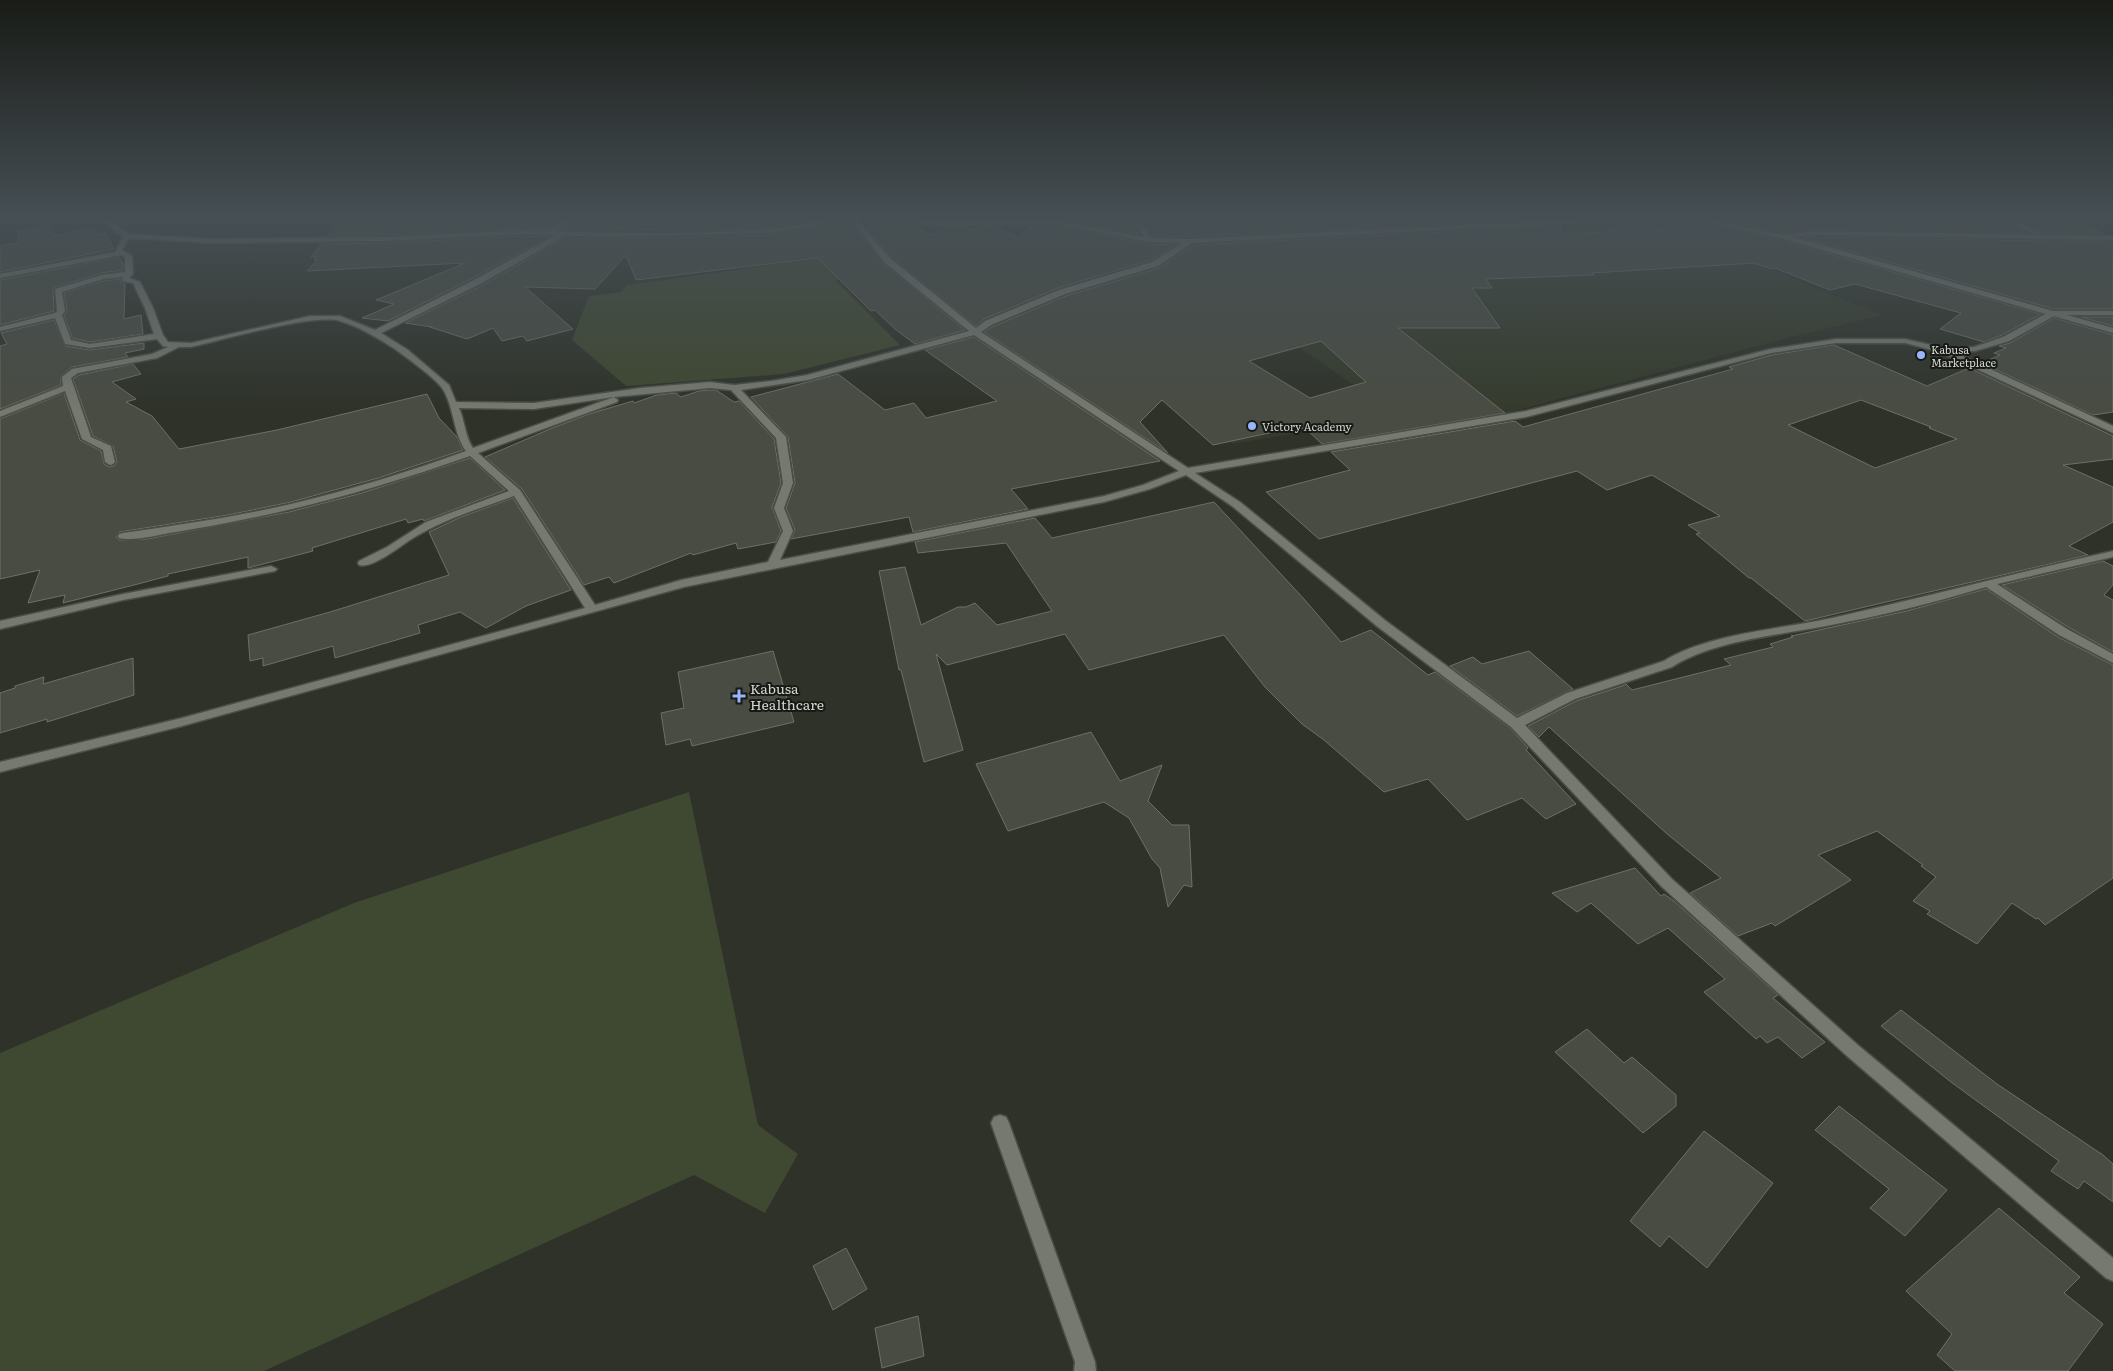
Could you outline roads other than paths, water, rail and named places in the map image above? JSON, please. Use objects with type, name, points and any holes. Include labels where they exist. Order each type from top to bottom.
[{"type":"street","points":[[0,329],[58,315],[61,311],[58,291],[86,282]]},
{"type":"street","points":[[136,282],[149,308],[159,336],[166,344],[176,346],[191,345],[321,317],[349,321],[375,332],[404,352],[446,387],[460,421],[463,441],[471,452],[516,492],[592,610]]},
{"type":"street","points":[[375,332],[477,282]]},
{"type":"street","points":[[914,282],[976,332],[1236,504],[1382,624],[1516,724],[1667,883],[1853,1051],[2113,1270]]},
{"type":"street","points":[[453,405],[534,406],[640,391],[710,385],[734,388],[808,377],[976,332],[988,323],[1062,292],[1096,282]]},
{"type":"street","points":[[1944,282],[2113,331]]},
{"type":"street","points":[[1942,350],[1975,349],[2006,339],[2054,313],[2113,314]]},
{"type":"street","points":[[58,315],[68,342],[90,346],[159,336]]},
{"type":"street","points":[[0,767],[182,722],[728,572],[772,565],[1086,502],[1142,489],[1168,481],[1187,471],[1526,414],[1771,351],[1836,341],[1905,342],[1942,350],[2113,430]]},
{"type":"street","points":[[110,462],[108,448],[88,439],[66,377],[75,372],[154,356],[176,346]]},
{"type":"street","points":[[0,414],[68,387]]},
{"type":"street","points":[[734,388],[781,437],[788,484],[779,508],[788,531],[772,565]]},
{"type":"street","points":[[123,536],[211,523],[313,502],[471,452],[640,391]]},
{"type":"street","points":[[363,563],[391,549],[430,524],[516,492]]},
{"type":"street","points":[[1516,724],[1571,696],[1668,664],[1680,657],[1732,640],[1830,622],[1937,598],[1987,583],[2113,554]]},
{"type":"street","points":[[0,625],[122,597],[271,569]]},
{"type":"street","points":[[1987,583],[2063,632],[2113,659]]},
{"type":"street","points":[[1000,1123],[1085,1362],[1085,1371]]},
{"type":"place","name":"Kabusa Marketplace","points":[[1921,355]]},
{"type":"place","name":"Victory Academy","points":[[1252,426]]},
{"type":"place","name":"Kabusa Healthcare","points":[[739,696]]}]
